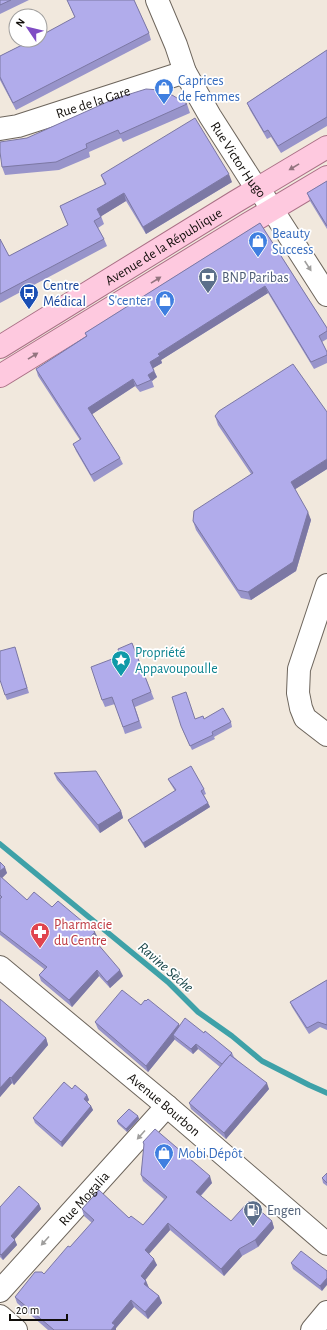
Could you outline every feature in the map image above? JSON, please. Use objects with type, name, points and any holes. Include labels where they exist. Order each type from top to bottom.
[{"type":"main road","name":"Avenue de la République","points":[[0,347],[327,147]]},
{"type":"main road","name":"Avenue de la République","points":[[0,376],[327,177]]},
{"type":"street","name":"Rue Victor Hugo","points":[[156,0],[176,45],[185,72],[210,116],[327,295]]},
{"type":"street","points":[[161,80],[169,69],[176,45]]},
{"type":"street","name":"Rue de la Gare","points":[[0,129],[18,126],[185,72]]},
{"type":"street","points":[[327,585],[299,669],[298,693],[300,708],[305,718],[327,735]]},
{"type":"street","name":"Avenue Bourbon","points":[[0,967],[167,1106],[327,1244]]},
{"type":"street","name":"Rue Mogalia","points":[[0,1291],[167,1106]]},
{"type":"street","points":[[312,1330],[327,1312]]},
{"type":"street","points":[[0,1316],[16,1330]]},
{"type":"building","points":[[0,0],[11,0],[0,5]]},
{"type":"building","points":[[67,0],[134,0],[149,33],[13,103],[0,77],[0,56],[16,48],[48,48],[48,32],[75,17]]},
{"type":"building","points":[[327,50],[327,117],[278,146],[268,130],[264,132],[247,103]]},
{"type":"building","points":[[146,89],[160,90],[187,104],[120,134],[118,130],[86,144],[87,148],[56,162],[2,167],[0,142],[27,138],[114,99]]},
{"type":"building","points":[[195,118],[229,174],[143,227],[124,193],[97,209],[101,217],[94,221],[104,239],[0,294],[0,239],[9,256],[68,225],[60,206],[106,184],[101,175]]},
{"type":"building","points":[[327,181],[327,226],[307,193]]},
{"type":"building","points":[[260,223],[327,328],[327,331],[319,336],[327,355],[311,362],[265,286],[158,354],[160,356],[150,362],[154,371],[148,375],[151,380],[137,386],[133,379],[88,408],[120,458],[91,475],[73,444],[81,439],[36,369],[87,336],[85,333]]},
{"type":"building","points":[[293,364],[327,412],[327,459],[291,482],[308,512],[293,562],[248,592],[238,590],[193,521],[194,511],[253,473],[215,416],[219,411]]},
{"type":"building","points":[[132,643],[151,692],[132,700],[139,721],[123,727],[112,697],[102,700],[91,667],[120,656],[118,649]]},
{"type":"building","points":[[15,647],[27,688],[5,695],[0,680],[0,651]]},
{"type":"building","points":[[186,692],[195,719],[203,716],[204,719],[223,708],[231,722],[212,732],[213,735],[190,746],[181,726],[172,697]]},
{"type":"building","points":[[191,766],[204,789],[201,791],[208,803],[143,843],[128,820],[176,790],[168,779]]},
{"type":"building","points":[[96,771],[121,811],[98,825],[54,773]]},
{"type":"building","points":[[0,862],[5,867],[0,871]]},
{"type":"building","points":[[0,876],[27,900],[34,892],[52,907],[58,901],[95,932],[91,936],[120,970],[107,982],[97,970],[69,1000],[39,975],[47,967],[0,931],[0,899],[2,897],[0,895]]},
{"type":"building","points":[[327,980],[327,1025],[318,1022],[307,1028],[290,1002]]},
{"type":"building","points":[[122,990],[141,1005],[148,999],[179,1024],[146,1066],[95,1022]]},
{"type":"building","points":[[0,999],[46,1038],[11,1078],[10,1077],[0,1088]]},
{"type":"building","points":[[185,1018],[204,1033],[205,1031],[232,1053],[222,1064],[196,1044],[191,1049],[173,1035]]},
{"type":"building","points":[[230,1055],[267,1083],[224,1133],[189,1103]]},
{"type":"building","points":[[64,1082],[72,1089],[75,1085],[87,1095],[84,1099],[91,1106],[61,1142],[33,1118]]},
{"type":"building","points":[[129,1109],[138,1116],[126,1129],[117,1121]]},
{"type":"building","points":[[155,1129],[210,1176],[196,1192],[231,1221],[249,1201],[272,1221],[255,1240],[239,1249],[221,1269],[168,1223],[145,1250],[154,1259],[141,1276],[146,1281],[144,1284],[159,1296],[145,1312],[131,1300],[112,1323],[115,1325],[111,1330],[54,1330],[15,1297],[35,1272],[42,1272],[44,1274],[68,1246],[70,1247],[94,1220],[82,1209],[99,1190],[129,1218],[131,1216],[143,1225],[167,1197],[141,1175],[143,1142]]},
{"type":"building","points":[[327,1173],[327,1183],[322,1178]]},
{"type":"building","points":[[19,1186],[39,1204],[11,1236],[15,1240],[1,1255],[0,1207]]},
{"type":"building","points":[[301,1251],[327,1271],[327,1278],[320,1286],[291,1263]]},
{"type":"waterway","name":"Ravine Sèche","points":[[0,844],[168,982],[198,1012],[232,1036],[262,1061],[327,1093]]},
{"type":"place","name":"Caprices de Femmes","points":[[164,105]]},
{"type":"place","name":"Beauty Success","points":[[258,258]]},
{"type":"place","name":"BNP Paribas","points":[[208,294]]},
{"type":"place","name":"Centre Médical","points":[[29,310]]},
{"type":"place","name":"S'center","points":[[165,317]]},
{"type":"place","name":"Propriété Appavoupoulle","points":[[121,677]]},
{"type":"place","name":"Pharmacie du Centre","points":[[40,949]]},
{"type":"place","name":"Mobi Dépôt","points":[[164,1170]]},
{"type":"place","name":"Engen","points":[[253,1227]]}]
